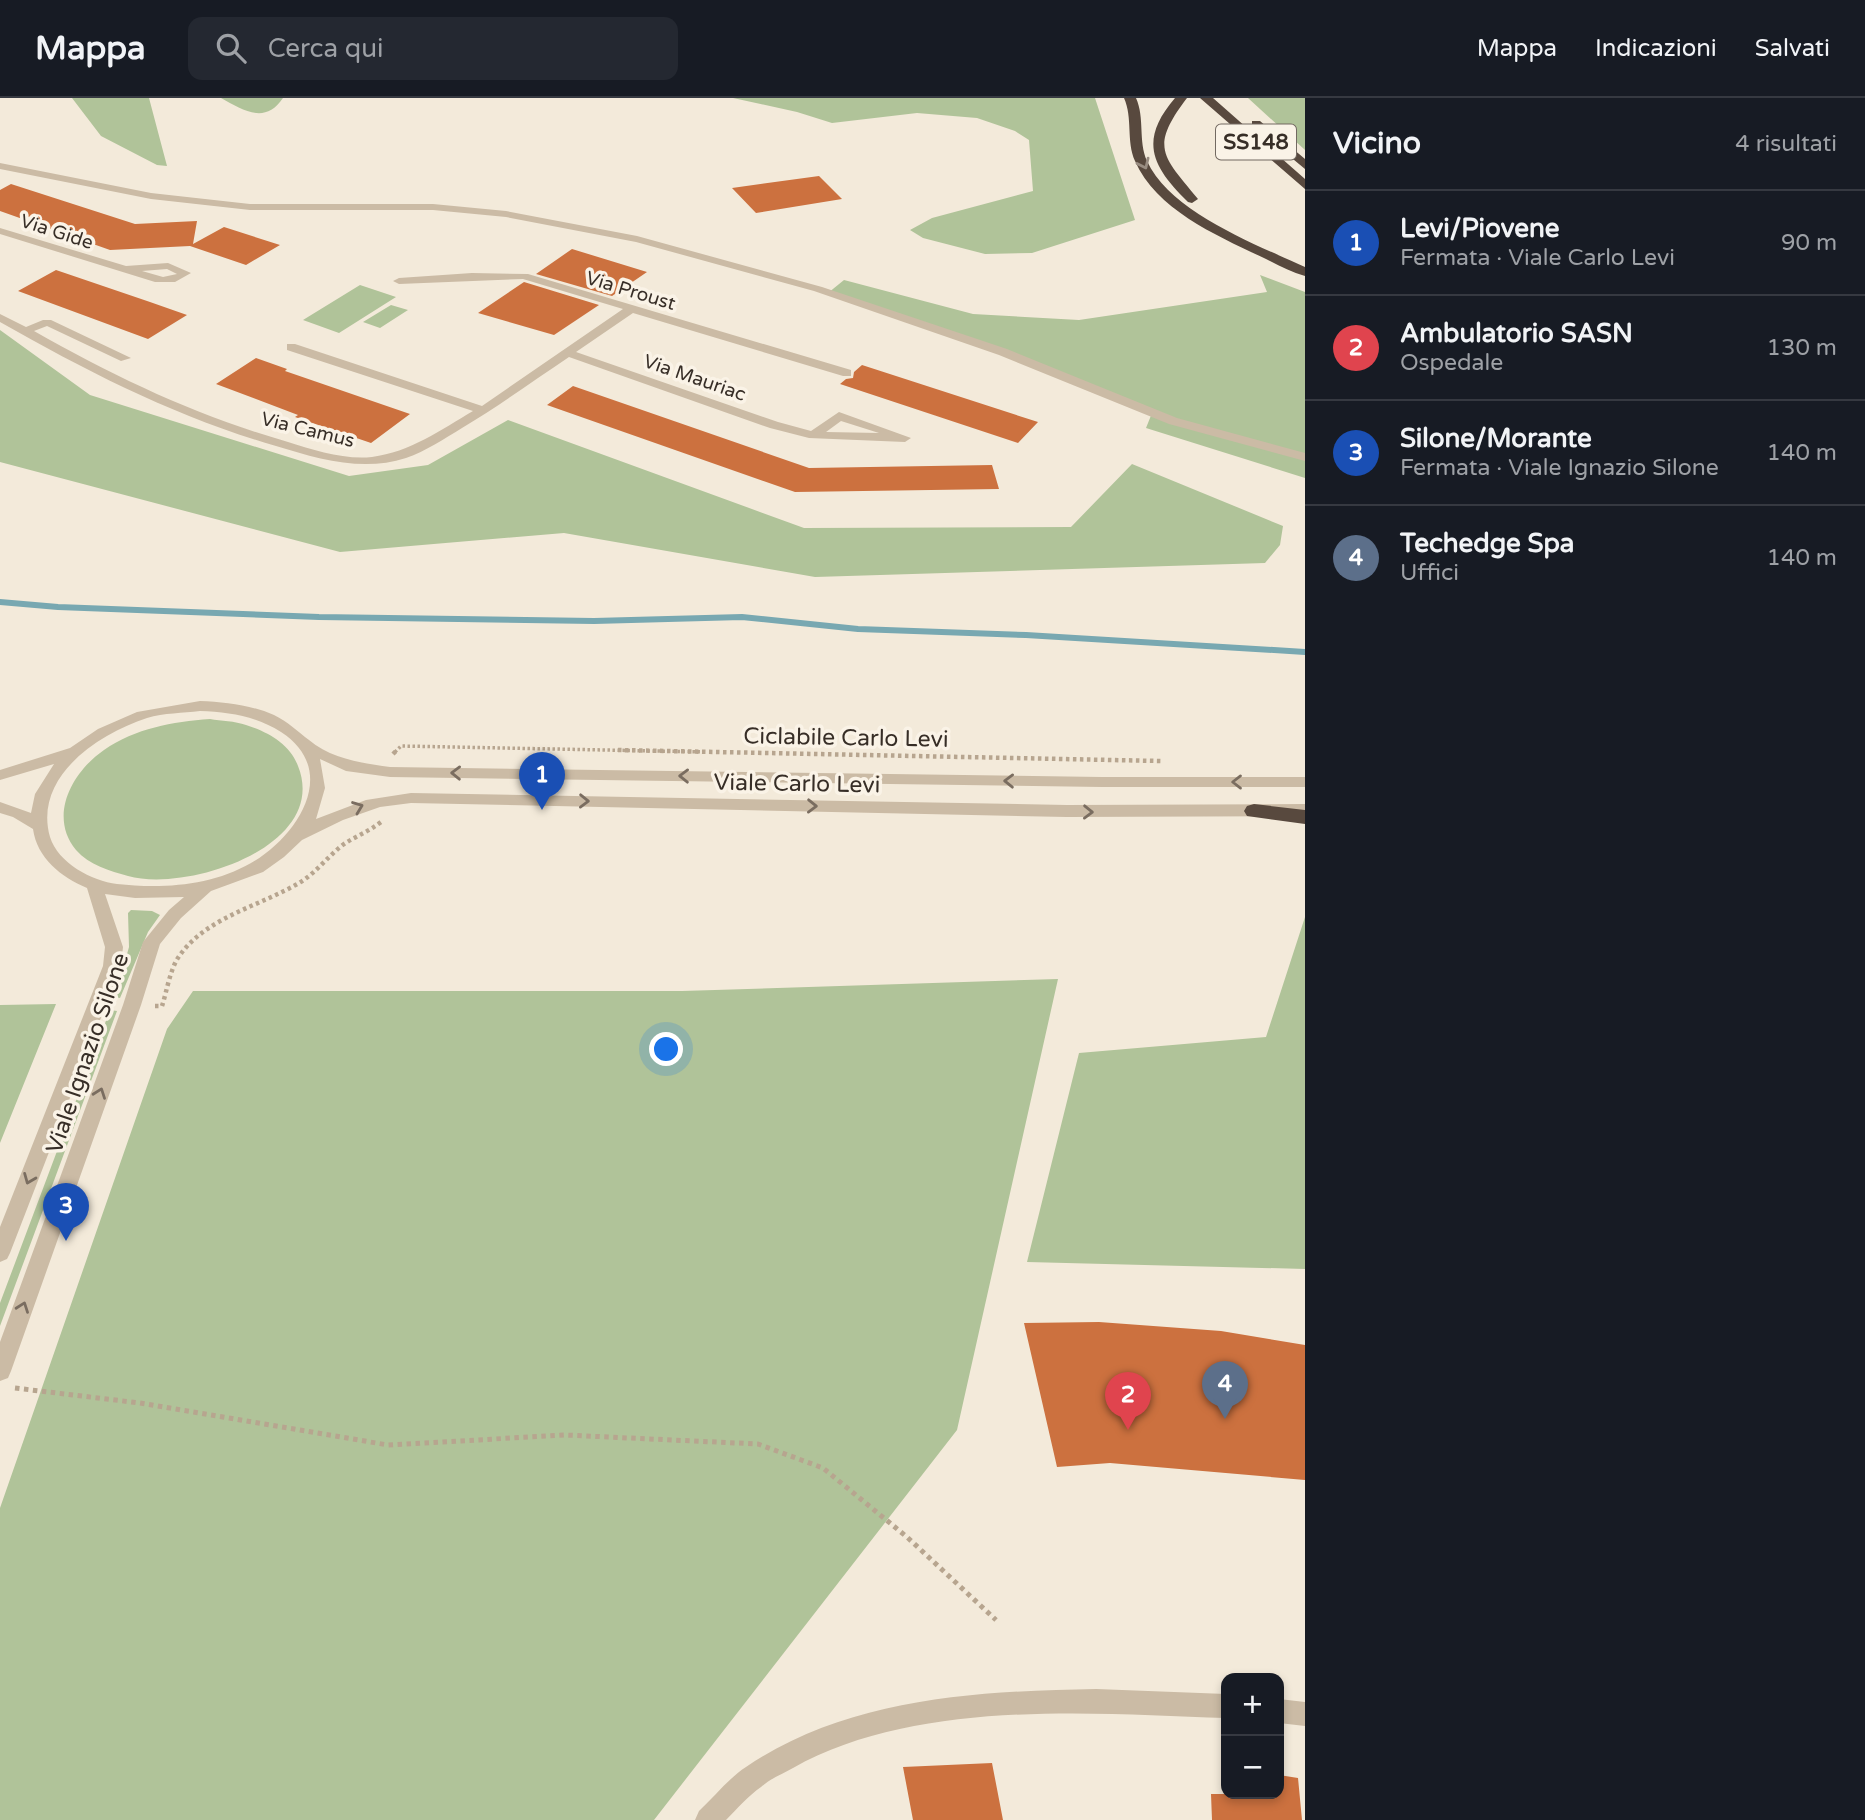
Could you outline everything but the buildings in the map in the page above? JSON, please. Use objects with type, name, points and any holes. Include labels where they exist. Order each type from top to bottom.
[{"type":"highway","points":[[1130,98],[1136,113],[1139,156],[1157,186],[1205,220],[1305,272]]},
{"type":"highway","points":[[1181,98],[1164,119],[1158,135],[1159,157],[1170,177],[1191,198],[1214,215],[1305,263]]},
{"type":"highway","name":"SS148","points":[[1206,98],[1305,186]]},
{"type":"highway","name":"SS148","points":[[1249,117],[1305,165]]},
{"type":"highway","points":[[1254,811],[1305,817]]},
{"type":"street","points":[[0,166],[151,196],[250,207],[458,209],[506,214],[637,239],[818,289],[1003,352],[1173,421],[1305,457]]},
{"type":"street","name":"Via Gide","points":[[0,231],[125,269]]},
{"type":"street","name":"Via Proust","points":[[399,281],[524,276],[847,373]]},
{"type":"street","name":"Via Camus","points":[[0,317],[89,367],[172,407],[250,435],[322,456],[369,461],[402,455],[430,442],[483,410],[631,309]]},
{"type":"street","points":[[25,331],[47,322],[125,358]]},
{"type":"street","points":[[291,346],[483,410]]},
{"type":"street","name":"Via Mauriac","points":[[565,352],[774,425],[813,435],[905,438],[839,416],[813,435]]},
{"type":"street","points":[[227,707],[263,716],[293,732],[307,746],[316,762],[320,780],[310,818],[296,836],[257,867],[205,888],[170,893],[136,893],[94,885],[58,862],[44,845],[38,825],[40,800],[52,775],[73,752],[94,737],[131,719],[172,709],[227,707]]},
{"type":"street","name":"Viale Carlo Levi","points":[[307,746],[346,766],[390,772],[1102,782],[1305,782]]},
{"type":"street","points":[[0,775],[73,752]]},
{"type":"street","name":"Viale Carlo Levi","points":[[296,836],[360,806],[411,798],[1056,811],[1305,810]]},
{"type":"street","points":[[0,807],[19,813],[38,825]]},
{"type":"street","name":"Viale Ignazio Silone","points":[[0,1252],[112,966],[114,947],[94,885]]},
{"type":"street","name":"Viale Ignazio Silone","points":[[0,1371],[152,943],[175,914],[205,888]]},
{"type":"street","points":[[708,1820],[741,1784],[765,1767],[817,1741],[869,1725],[949,1710],[1017,1704],[1093,1702],[1221,1706]]},
{"type":"street","points":[[1284,1712],[1305,1714]]},
{"type":"path","name":"Ciclabile Carlo Levi","points":[[392,757],[394,751],[401,746],[1169,761]]},
{"type":"path","points":[[162,1006],[178,957],[197,936],[211,926],[266,902],[303,881],[346,843],[376,828],[383,815]]},
{"type":"path","points":[[16,1388],[140,1403],[388,1445],[565,1435],[758,1444],[823,1468],[907,1537],[996,1620]]},
{"type":"green space","points":[[72,98],[149,98],[167,166],[157,165],[101,136]]},
{"type":"green space","points":[[221,98],[283,98],[269,111],[253,113]]},
{"type":"green space","points":[[733,98],[1095,98],[1135,220],[1032,253],[985,254],[923,238],[910,230],[932,218],[1033,191],[1029,140],[1015,131],[977,118],[917,113],[832,123]]},
{"type":"green space","points":[[1248,98],[1305,98],[1305,150]]},
{"type":"green space","points":[[1260,275],[1305,292],[1305,478],[1146,428],[1152,413],[1047,370],[828,293],[844,280],[973,314],[1079,320],[1267,292]]},
{"type":"green space","points":[[360,285],[396,297],[339,333],[303,320]]},
{"type":"green space","points":[[391,305],[408,310],[380,328],[363,322]]},
{"type":"green space","points":[[0,330],[90,395],[349,476],[428,465],[508,420],[804,528],[1071,527],[1132,464],[1283,526],[1280,545],[1265,563],[815,577],[564,533],[340,552],[0,462]]},
{"type":"green space","points":[[210,719],[242,724],[262,731],[284,745],[294,758],[298,766],[302,794],[293,819],[274,840],[247,857],[216,870],[184,877],[154,879],[128,876],[100,867],[81,855],[68,837],[64,809],[74,782],[92,759],[116,742],[142,731],[168,724]]},
{"type":"green space","points":[[131,910],[152,911],[160,915],[148,932],[120,998],[115,997],[129,947],[128,913]]},
{"type":"green space","points":[[1305,917],[1305,1269],[1027,1262],[1079,1053],[1266,1037]]},
{"type":"green space","points":[[1058,979],[957,1430],[654,1820],[0,1820],[0,1508],[167,1029],[193,991],[682,991]]},
{"type":"green space","points":[[56,1004],[0,1143],[0,1005]]},
{"type":"green space","points":[[110,1010],[117,1011],[0,1326],[0,1303]]},
{"type":"waterway","points":[[0,602],[58,607],[319,617],[594,621],[742,617],[858,629],[1026,635],[1305,652]]},
{"type":"place","name":"Levi/Piovene","points":[[542,810]]},
{"type":"place","name":"Silone/Morante","points":[[66,1241]]},
{"type":"place","name":"Techedge Spa","points":[[1225,1419]]},
{"type":"place","name":"Ambulatorio SASN","points":[[1128,1430]]}]
